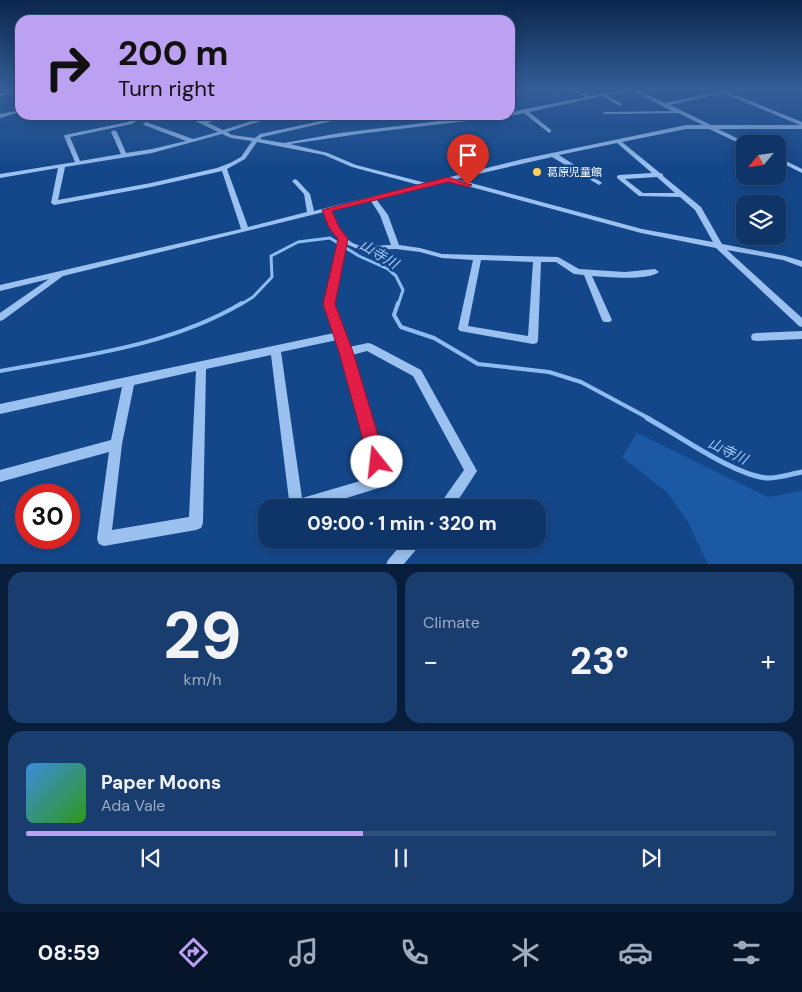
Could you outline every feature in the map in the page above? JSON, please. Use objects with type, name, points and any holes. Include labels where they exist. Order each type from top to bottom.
[{"type":"street","points":[[529,115],[549,131]]},
{"type":"street","points":[[686,115],[736,140]]},
{"type":"street","points":[[782,115],[802,125]]},
{"type":"street","points":[[78,163],[68,136],[130,123],[135,120]]},
{"type":"street","points":[[196,120],[221,133],[326,154],[354,166],[425,185]]},
{"type":"street","points":[[202,123],[211,120]]},
{"type":"street","points":[[0,176],[124,155],[192,141],[261,120]]},
{"type":"street","points":[[62,166],[54,203],[152,185],[224,168],[240,160],[252,150],[255,140],[260,136],[333,120]]},
{"type":"street","points":[[282,144],[331,135],[377,132],[463,120]]},
{"type":"street","points":[[146,124],[192,141]]},
{"type":"street","points":[[0,288],[425,185],[554,155],[686,128],[802,125]]},
{"type":"street","points":[[114,132],[124,155]]},
{"type":"street","points":[[619,142],[661,175],[698,208],[720,247],[802,324]]},
{"type":"street","points":[[554,155],[599,183]]},
{"type":"street","points":[[786,163],[802,171]]},
{"type":"street","points":[[224,168],[245,230]]},
{"type":"street","points":[[661,175],[619,177],[641,195],[682,195]]},
{"type":"street","points":[[448,180],[641,231],[785,258],[802,264]]},
{"type":"street","points":[[294,181],[307,194],[311,214]]},
{"type":"street","points":[[372,198],[384,214],[396,247]]},
{"type":"street","points":[[274,349],[296,506],[382,480],[346,352],[329,304],[342,243],[327,210]]},
{"type":"street","points":[[342,243],[360,248],[396,247],[420,250],[442,256],[558,260],[577,272],[586,273],[625,275],[655,272]]},
{"type":"street","points":[[477,258],[463,329],[533,340],[537,259]]},
{"type":"street","points":[[586,273],[607,320]]},
{"type":"street","points":[[0,318],[63,274]]},
{"type":"street","points":[[756,337],[802,335]]},
{"type":"street","points":[[0,410],[339,336]]},
{"type":"street","points":[[346,352],[368,348],[417,373],[471,471],[451,499]]},
{"type":"street","points":[[129,382],[116,444],[104,539],[196,523],[201,367]]},
{"type":"street","points":[[0,476],[116,444]]},
{"type":"street","points":[[393,564],[407,549]]},
{"type":"shaded area","points":[[637,433],[768,497],[802,491],[802,564],[708,564],[688,522],[667,492],[622,457]]},
{"type":"waterway","name":"山寺川","points":[[240,305],[253,297],[272,277],[271,256],[298,242],[330,238],[359,256],[388,269],[396,276],[403,290],[398,305]]},
{"type":"waterway","name":"山寺川","points":[[0,371],[124,348],[185,330],[214,318],[242,303]]},
{"type":"waterway","name":"山寺川","points":[[398,303],[394,315],[401,327],[434,338],[478,364],[549,372],[581,382],[650,419]]},
{"type":"waterway","name":"山寺川","points":[[647,418],[707,454],[755,476],[772,478],[802,472]]},
{"type":"place","name":"葛原児童館","points":[[537,172]]},
{"type":"route","points":[[377,462],[346,352],[329,304],[343,239],[334,228],[327,210],[448,180],[468,185]]}]
